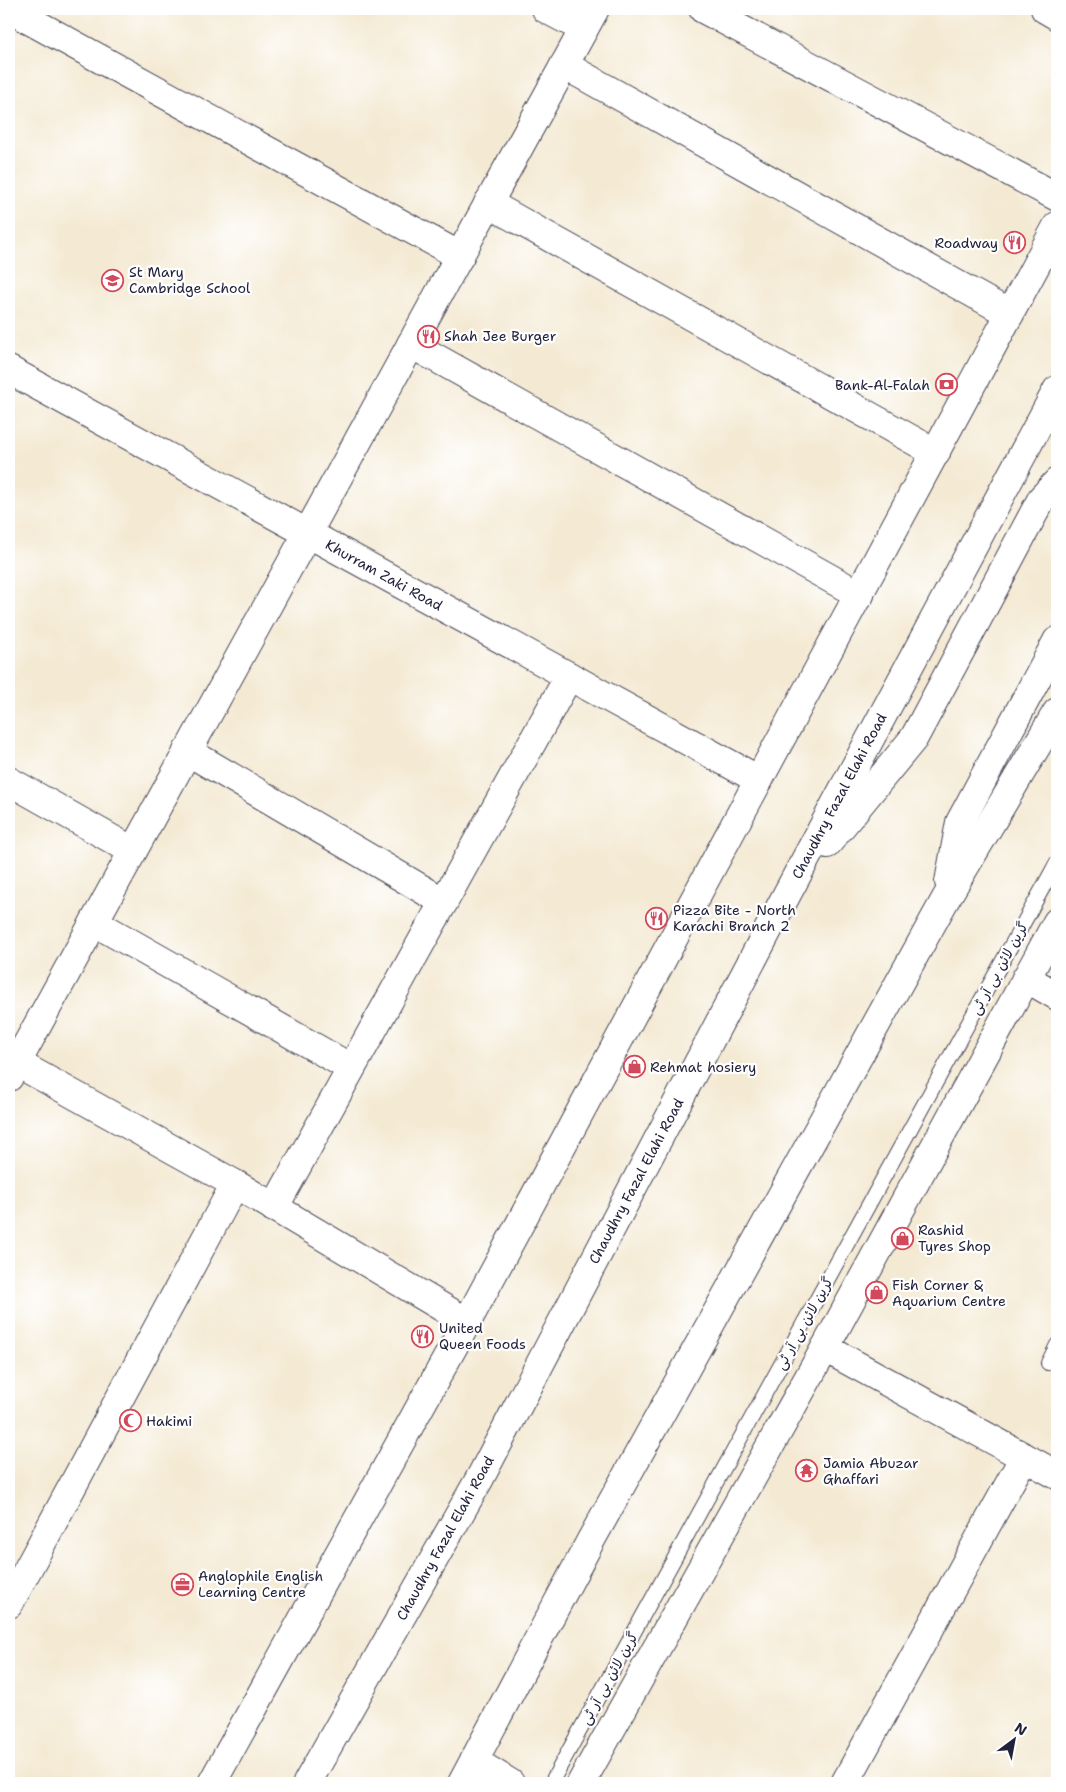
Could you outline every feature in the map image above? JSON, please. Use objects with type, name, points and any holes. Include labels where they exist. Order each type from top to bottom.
[{"type":"street","points":[[9,9],[460,256]]},
{"type":"street","points":[[466,1322],[235,1184],[13,1070],[590,19],[546,9]]},
{"type":"street","points":[[703,9],[1057,197]]},
{"type":"street","points":[[1044,9],[1057,16]]},
{"type":"street","points":[[564,65],[1010,314]]},
{"type":"street","points":[[488,203],[936,453]]},
{"type":"street","points":[[212,1783],[466,1322],[860,595],[1057,226]]},
{"type":"street","points":[[411,344],[860,595]]},
{"type":"street","name":"Khurram Zaki Road","points":[[9,370],[759,780]]},
{"type":"street","name":"Chaudhry Fazal Elahi Road","points":[[307,1783],[480,1478],[787,894],[1057,390]]},
{"type":"street","points":[[787,894],[914,738],[1042,498],[1057,482]]},
{"type":"street","points":[[945,900],[960,822],[1057,642]]},
{"type":"street","points":[[274,1208],[569,676]]},
{"type":"street","points":[[510,1783],[468,1772],[591,1540],[945,900],[1057,712]]},
{"type":"street","points":[[187,752],[444,902]]},
{"type":"street","points":[[9,781],[133,851]]},
{"type":"street","points":[[94,922],[351,1068]]},
{"type":"street","points":[[581,1783],[825,1348],[1057,922]]},
{"type":"street","points":[[1026,978],[1057,996]]},
{"type":"street","points":[[9,1604],[235,1184]]},
{"type":"street","points":[[825,1348],[1057,1475]]},
{"type":"street","points":[[845,1783],[1024,1457]]},
{"type":"lane","name":"گرین لائن بی آر ٹی","points":[[551,1783],[1057,862]]},
{"type":"lane","points":[[1048,1363],[1057,1345]]},
{"type":"place","name":"Roadway","points":[[1014,243]]},
{"type":"place","name":"St Mary Cambridge School","points":[[113,280]]},
{"type":"place","name":"Shah Jee Burger","points":[[428,336]]},
{"type":"place","name":"Bank-Al-Falah","points":[[946,385]]},
{"type":"place","name":"Pizza Bite - North Karachi Branch 2","points":[[657,918]]},
{"type":"place","name":"Rehmat hosiery","points":[[634,1067]]},
{"type":"place","name":"Rashid Tyres Shop","points":[[902,1238]]},
{"type":"place","name":"Fish Corner & Aquarium Centre","points":[[876,1293]]},
{"type":"place","name":"United Queen Foods","points":[[423,1336]]},
{"type":"place","name":"Hakimi","points":[[130,1421]]},
{"type":"place","name":"Jamia Abuzar Ghaffari","points":[[807,1471]]},
{"type":"place","name":"Anglophile English Learning Centre","points":[[182,1584]]}]
